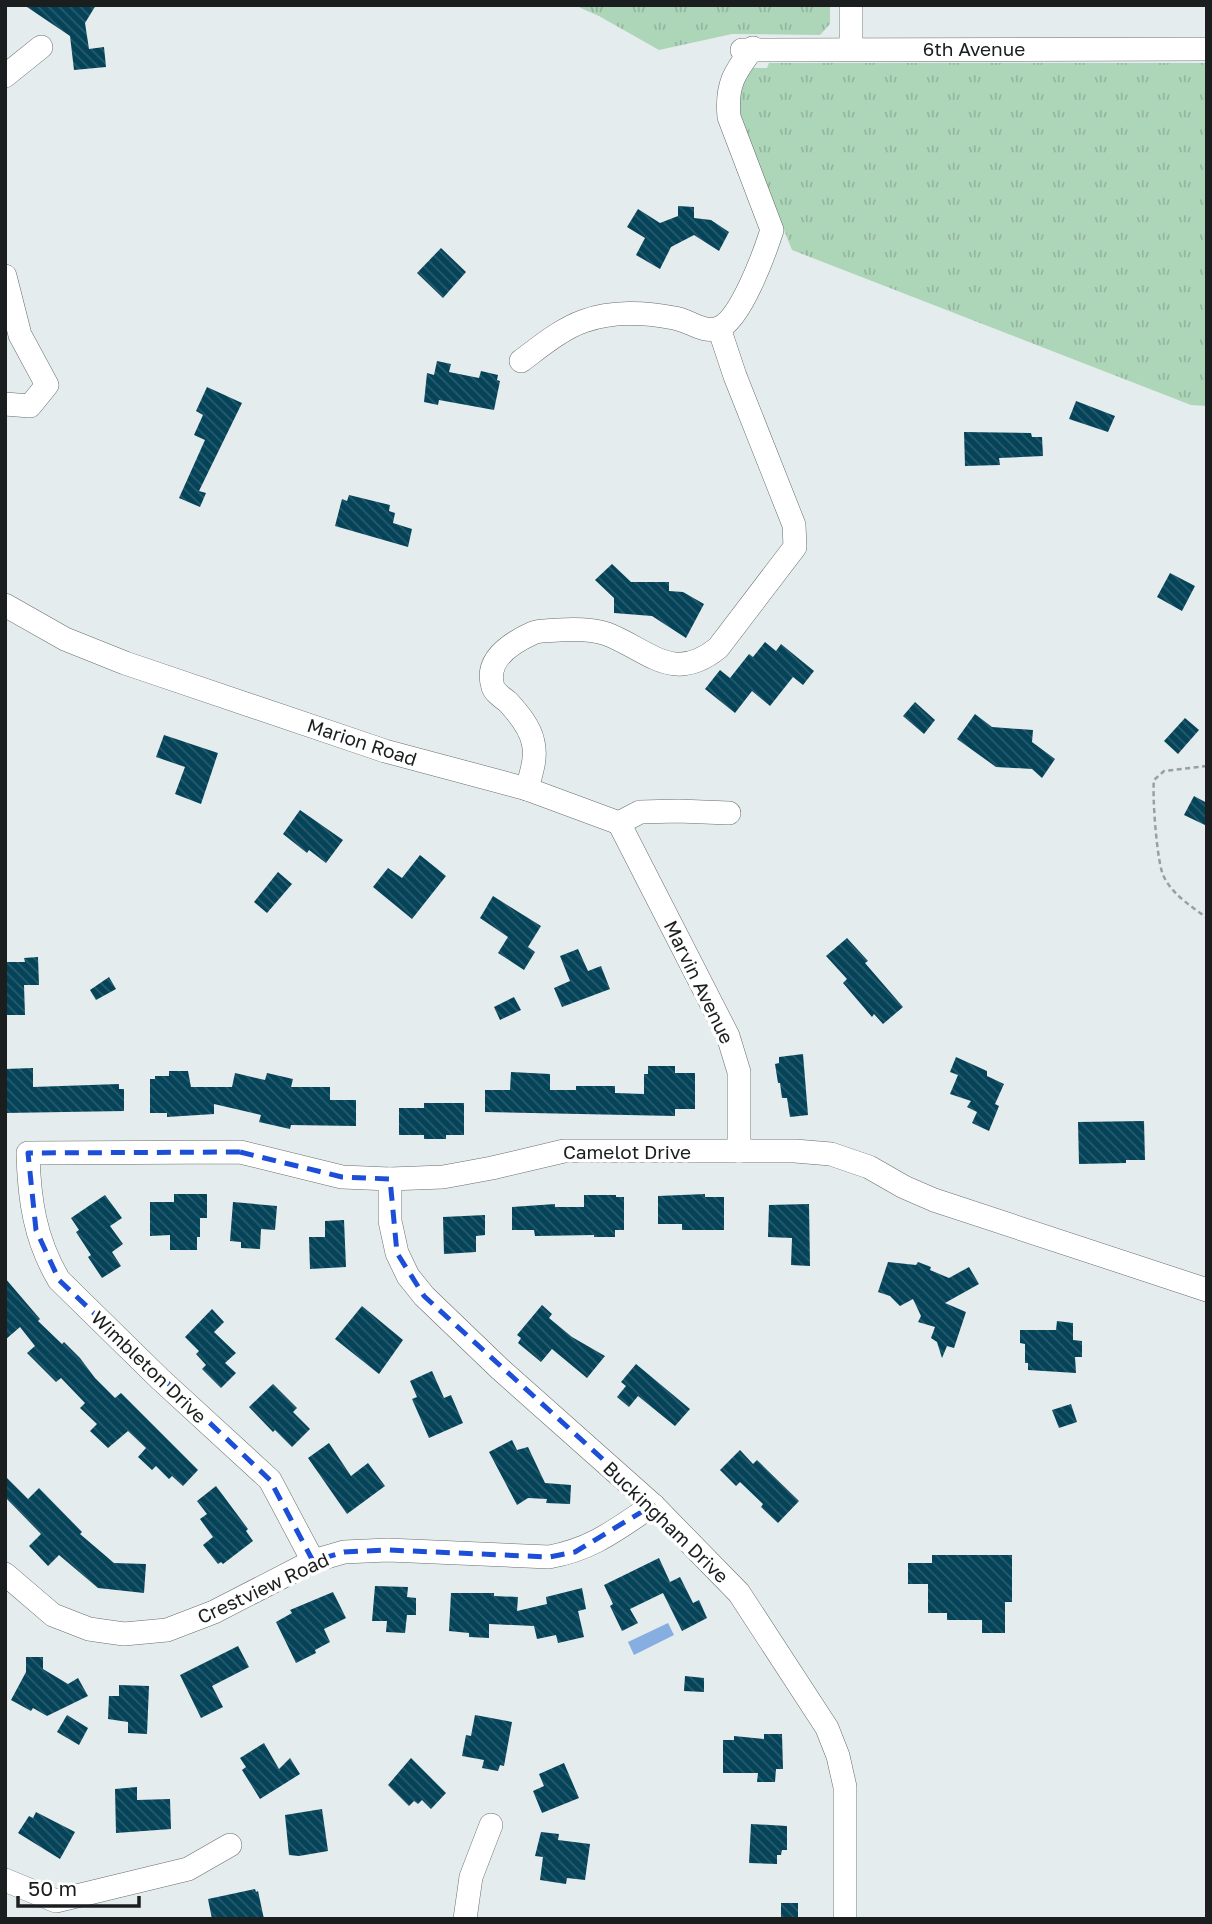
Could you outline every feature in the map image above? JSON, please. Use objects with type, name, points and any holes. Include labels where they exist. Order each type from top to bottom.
[{"type":"street","points":[[851,5],[851,49]]},
{"type":"street","points":[[5,76],[41,47]]},
{"type":"street","name":"6th Avenue","points":[[719,328],[730,319],[744,298],[772,230],[729,117],[727,100],[735,72],[747,49],[1207,49]]},
{"type":"street","points":[[5,276],[20,335],[47,385],[30,406],[5,404]]},
{"type":"street","points":[[521,361],[547,341],[584,321],[616,315],[677,318],[700,329],[719,328],[735,376],[794,525],[794,547],[718,648],[703,660],[691,664],[671,664],[605,634],[579,629],[538,631],[512,643],[495,660],[493,689],[527,727],[533,740],[535,757],[527,789]]},
{"type":"street","name":"Marion Road","points":[[5,605],[65,639],[125,663],[385,751],[527,789],[619,823]]},
{"type":"street","points":[[619,823],[640,812],[729,813]]},
{"type":"street","name":"Marvin Avenue","points":[[619,823],[729,1036],[739,1072],[739,1152]]},
{"type":"street","name":"Camelot Drive","points":[[28,1153],[240,1152],[342,1177],[390,1179],[443,1177],[564,1151],[795,1151],[831,1154],[869,1167],[934,1200],[1207,1290]]},
{"type":"street","name":"Wimbleton Drive","points":[[28,1153],[29,1193],[36,1230],[47,1260],[59,1280],[160,1379],[270,1480],[313,1561]]},
{"type":"street","name":"Buckingham Drive","points":[[390,1179],[390,1221],[397,1254],[408,1276],[424,1296],[499,1369],[653,1505],[739,1592],[827,1728],[838,1756],[845,1787],[845,1919]]},
{"type":"street","name":"Crestview Road","points":[[5,1574],[53,1615],[89,1629],[124,1634],[167,1630],[266,1587],[313,1561],[344,1552],[388,1550],[549,1558],[575,1552],[598,1541],[653,1505]]},
{"type":"street","points":[[465,1919],[471,1877],[492,1825]]},
{"type":"street","points":[[5,1880],[54,1910],[188,1869],[230,1845]]},
{"type":"path","points":[[1207,765],[1164,771],[1154,780],[1152,795],[1163,875],[1177,895],[1207,918]]},
{"type":"highlighted area","points":[[240,1152],[342,1177],[390,1179],[397,1253],[424,1296],[653,1505],[575,1552],[549,1557],[388,1550],[344,1552],[313,1561],[270,1480],[59,1280],[36,1230],[28,1153]]},
{"type":"green space","points":[[574,5],[830,5],[830,24],[820,35],[732,34],[659,50]]},
{"type":"green space","points":[[769,63],[1207,63],[1207,406],[1191,405],[792,250],[737,113],[741,81],[749,68],[767,68]]},
{"type":"water","points":[[668,1623],[674,1635],[634,1655],[628,1642]]},
{"type":"building","points":[[24,5],[96,5],[85,23],[89,49],[104,47],[106,67],[74,70],[70,36]]},
{"type":"building","points":[[678,206],[694,207],[694,218],[711,220],[729,232],[719,251],[694,235],[671,247],[660,269],[636,255],[645,238],[627,227],[638,209],[660,223],[678,216]]},
{"type":"building","points":[[441,248],[466,272],[443,298],[417,273]]},
{"type":"building","points":[[437,361],[451,364],[449,372],[479,378],[481,371],[498,375],[497,380],[500,381],[494,410],[439,400],[438,405],[424,402],[427,373],[434,375]]},
{"type":"building","points":[[207,387],[242,403],[199,491],[206,493],[200,507],[179,498],[205,440],[194,435],[203,415],[196,411]]},
{"type":"building","points":[[1076,401],[1115,416],[1108,432],[1069,419]]},
{"type":"building","points":[[964,432],[1031,433],[1032,437],[1042,437],[1043,456],[999,458],[1000,465],[965,466]]},
{"type":"building","points":[[349,495],[390,505],[389,511],[395,513],[393,523],[412,529],[408,547],[335,526],[342,499],[347,501]]},
{"type":"building","points":[[612,564],[631,582],[669,582],[669,591],[683,592],[704,604],[686,638],[652,616],[614,613],[614,598],[595,580]]},
{"type":"building","points":[[1170,573],[1195,586],[1182,611],[1157,597]]},
{"type":"building","points":[[765,642],[776,651],[781,644],[814,671],[803,685],[793,677],[770,706],[752,691],[735,713],[705,689],[720,670],[730,678],[749,654],[753,657]]},
{"type":"building","points":[[915,702],[935,720],[924,734],[903,716]]},
{"type":"building","points":[[975,714],[992,727],[1033,730],[1032,742],[1055,759],[1042,778],[1032,769],[996,767],[957,739]]},
{"type":"building","points":[[1185,718],[1199,730],[1178,754],[1164,741]]},
{"type":"building","points":[[164,735],[218,753],[201,804],[175,794],[185,767],[156,757]]},
{"type":"building","points":[[1194,796],[1207,803],[1207,826],[1184,815]]},
{"type":"building","points":[[300,810],[343,840],[326,863],[309,850],[307,853],[283,834]]},
{"type":"building","points":[[420,855],[446,876],[412,919],[373,887],[388,868],[402,878]]},
{"type":"building","points":[[278,872],[292,884],[267,913],[254,902]]},
{"type":"building","points":[[493,896],[541,926],[528,947],[535,952],[524,970],[498,953],[508,937],[480,918]]},
{"type":"building","points":[[847,938],[903,1007],[883,1024],[874,1014],[872,1017],[843,983],[847,979],[826,956]]},
{"type":"building","points":[[578,949],[588,971],[601,966],[610,989],[562,1007],[554,988],[570,981],[560,956]]},
{"type":"building","points":[[38,957],[39,985],[24,985],[25,1015],[5,1015],[5,962],[25,962],[24,958]]},
{"type":"building","points":[[109,977],[116,989],[96,1000],[90,990]]},
{"type":"building","points":[[514,997],[521,1010],[500,1020],[494,1007]]},
{"type":"building","points":[[803,1054],[808,1115],[790,1117],[787,1098],[782,1098],[775,1064],[779,1063],[779,1057]]},
{"type":"building","points":[[956,1057],[987,1071],[987,1076],[1004,1084],[995,1104],[999,1106],[989,1131],[972,1123],[977,1112],[967,1107],[971,1101],[950,1094],[958,1075],[950,1072]]},
{"type":"building","points":[[648,1066],[675,1066],[675,1073],[695,1073],[695,1109],[675,1109],[675,1116],[485,1112],[485,1090],[510,1090],[511,1072],[550,1074],[550,1090],[576,1090],[576,1086],[615,1086],[615,1093],[644,1094],[644,1074],[648,1074]]},
{"type":"building","points":[[33,1068],[33,1087],[119,1084],[119,1089],[124,1089],[124,1111],[5,1113],[5,1069]]},
{"type":"building","points":[[169,1071],[188,1071],[191,1087],[232,1087],[235,1073],[265,1080],[267,1073],[293,1079],[291,1087],[330,1087],[330,1100],[356,1100],[356,1126],[291,1125],[290,1129],[259,1122],[261,1115],[214,1104],[214,1114],[167,1117],[167,1113],[150,1113],[150,1079],[155,1079],[155,1076],[169,1076]]},
{"type":"building","points":[[424,1103],[464,1103],[464,1135],[446,1135],[446,1139],[424,1139],[424,1135],[399,1135],[399,1108],[424,1108]]},
{"type":"building","points":[[1144,1121],[1145,1160],[1079,1164],[1078,1122]]},
{"type":"building","points":[[174,1194],[207,1194],[207,1218],[200,1218],[197,1250],[170,1250],[170,1235],[150,1236],[150,1202],[174,1202]]},
{"type":"building","points":[[705,1194],[705,1197],[724,1197],[724,1230],[682,1230],[682,1224],[658,1224],[658,1196]]},
{"type":"building","points":[[105,1195],[122,1218],[110,1226],[123,1244],[112,1252],[121,1266],[102,1278],[88,1257],[91,1255],[76,1232],[79,1230],[71,1218]]},
{"type":"building","points":[[584,1195],[624,1197],[624,1230],[615,1230],[615,1237],[594,1237],[535,1236],[534,1230],[512,1230],[512,1207],[555,1204],[555,1207],[584,1207]]},
{"type":"building","points":[[233,1202],[277,1206],[275,1230],[261,1229],[260,1249],[241,1248],[241,1242],[230,1241]]},
{"type":"building","points":[[809,1204],[810,1266],[791,1265],[792,1238],[768,1237],[769,1205]]},
{"type":"building","points":[[485,1215],[485,1235],[476,1236],[476,1252],[444,1254],[443,1217]]},
{"type":"building","points":[[344,1220],[346,1267],[310,1269],[309,1237],[325,1237],[325,1221]]},
{"type":"building","points":[[888,1262],[916,1265],[918,1262],[949,1278],[969,1267],[979,1284],[945,1303],[966,1312],[954,1348],[947,1346],[942,1358],[937,1342],[931,1338],[935,1327],[918,1322],[921,1316],[913,1299],[900,1306],[890,1296],[878,1292]]},
{"type":"building","points":[[5,1278],[40,1319],[38,1321],[80,1358],[115,1398],[121,1393],[198,1470],[183,1486],[172,1476],[169,1479],[156,1466],[152,1470],[138,1457],[146,1448],[128,1431],[108,1448],[90,1431],[97,1424],[80,1408],[85,1403],[61,1378],[56,1382],[27,1353],[35,1346],[20,1327],[5,1340]]},
{"type":"building","points":[[542,1305],[552,1314],[549,1318],[572,1337],[605,1356],[587,1378],[552,1349],[541,1362],[518,1343],[521,1338],[517,1335]]},
{"type":"building","points":[[362,1306],[403,1340],[379,1374],[335,1339]]},
{"type":"building","points":[[212,1309],[224,1322],[214,1332],[236,1353],[225,1363],[236,1373],[221,1388],[202,1369],[206,1365],[196,1354],[199,1351],[185,1337]]},
{"type":"building","points":[[1057,1321],[1073,1323],[1073,1340],[1082,1341],[1082,1357],[1075,1357],[1076,1373],[1028,1370],[1028,1363],[1025,1363],[1025,1344],[1020,1343],[1020,1330],[1056,1330]]},
{"type":"building","points":[[636,1364],[690,1409],[675,1426],[638,1396],[629,1407],[617,1397],[626,1386],[621,1382]]},
{"type":"building","points":[[432,1371],[444,1398],[451,1395],[463,1423],[429,1438],[412,1399],[417,1397],[410,1381]]},
{"type":"building","points":[[273,1384],[297,1408],[293,1412],[310,1429],[292,1447],[249,1407]]},
{"type":"building","points":[[1071,1404],[1077,1422],[1059,1428],[1052,1410]]},
{"type":"building","points":[[512,1440],[517,1450],[528,1447],[545,1483],[571,1485],[570,1504],[546,1503],[547,1499],[528,1498],[517,1505],[489,1452]]},
{"type":"building","points":[[329,1443],[351,1476],[368,1463],[385,1486],[347,1514],[308,1458]]},
{"type":"building","points":[[740,1450],[753,1464],[757,1460],[799,1501],[778,1523],[740,1482],[736,1486],[720,1470]]},
{"type":"building","points":[[5,1476],[28,1499],[39,1488],[82,1532],[80,1534],[114,1563],[146,1564],[144,1593],[98,1588],[59,1555],[48,1566],[29,1546],[41,1534],[5,1497]]},
{"type":"building","points":[[216,1486],[248,1529],[246,1531],[253,1541],[223,1564],[218,1564],[203,1545],[213,1537],[200,1519],[207,1514],[197,1501]]},
{"type":"building","points":[[932,1555],[1012,1555],[1012,1602],[1005,1602],[1005,1633],[982,1633],[982,1620],[947,1620],[947,1613],[928,1613],[928,1584],[908,1584],[908,1563],[932,1563]]},
{"type":"building","points":[[659,1558],[670,1582],[680,1577],[693,1603],[699,1600],[707,1618],[682,1631],[663,1593],[630,1609],[638,1623],[622,1631],[604,1585]]},
{"type":"building","points":[[375,1586],[408,1587],[407,1597],[416,1598],[416,1615],[407,1615],[405,1633],[386,1632],[387,1621],[372,1621]]},
{"type":"building","points":[[582,1588],[586,1609],[578,1611],[584,1637],[558,1643],[556,1635],[537,1639],[534,1626],[489,1624],[489,1638],[469,1637],[469,1633],[449,1631],[451,1593],[494,1593],[494,1596],[518,1597],[517,1611],[547,1604],[546,1597]]},
{"type":"building","points":[[333,1592],[346,1618],[324,1629],[330,1642],[296,1663],[276,1622],[292,1613],[290,1610]]},
{"type":"building","points":[[238,1646],[249,1667],[212,1686],[223,1707],[201,1718],[180,1675]]},
{"type":"building","points":[[26,1657],[43,1657],[43,1669],[68,1684],[78,1678],[88,1696],[47,1716],[11,1700],[26,1672]]},
{"type":"building","points":[[685,1676],[704,1678],[704,1692],[684,1691]]},
{"type":"building","points":[[119,1685],[149,1686],[147,1734],[128,1733],[128,1722],[108,1719],[109,1696],[119,1696]]},
{"type":"building","points":[[67,1715],[88,1728],[79,1745],[57,1732]]},
{"type":"building","points":[[475,1715],[512,1722],[504,1766],[500,1765],[498,1771],[482,1768],[484,1760],[462,1756],[466,1735],[471,1736]]},
{"type":"building","points":[[764,1734],[782,1734],[783,1769],[776,1769],[775,1782],[757,1782],[758,1773],[723,1773],[723,1740],[734,1740],[734,1736],[764,1739]]},
{"type":"building","points":[[264,1743],[279,1769],[290,1758],[300,1774],[260,1799],[242,1770],[246,1767],[240,1758]]},
{"type":"building","points":[[411,1758],[446,1793],[431,1809],[422,1800],[418,1804],[414,1801],[409,1806],[388,1785]]},
{"type":"building","points":[[564,1763],[579,1798],[542,1813],[533,1791],[544,1786],[539,1774]]},
{"type":"building","points":[[137,1787],[137,1800],[170,1799],[171,1829],[116,1833],[115,1789]]},
{"type":"building","points":[[322,1809],[328,1851],[289,1855],[285,1815]]},
{"type":"building","points":[[36,1812],[75,1832],[60,1859],[18,1833],[29,1816],[33,1818]]},
{"type":"building","points":[[751,1824],[787,1826],[787,1850],[782,1850],[781,1855],[777,1855],[777,1864],[749,1863]]},
{"type":"building","points":[[541,1832],[559,1834],[558,1840],[590,1844],[585,1880],[567,1878],[566,1884],[540,1880],[543,1857],[535,1856]]},
{"type":"building","points":[[255,1889],[258,1891],[264,1919],[212,1919],[208,1899]]},
{"type":"building","points":[[781,1903],[798,1903],[798,1919],[781,1919]]}]
